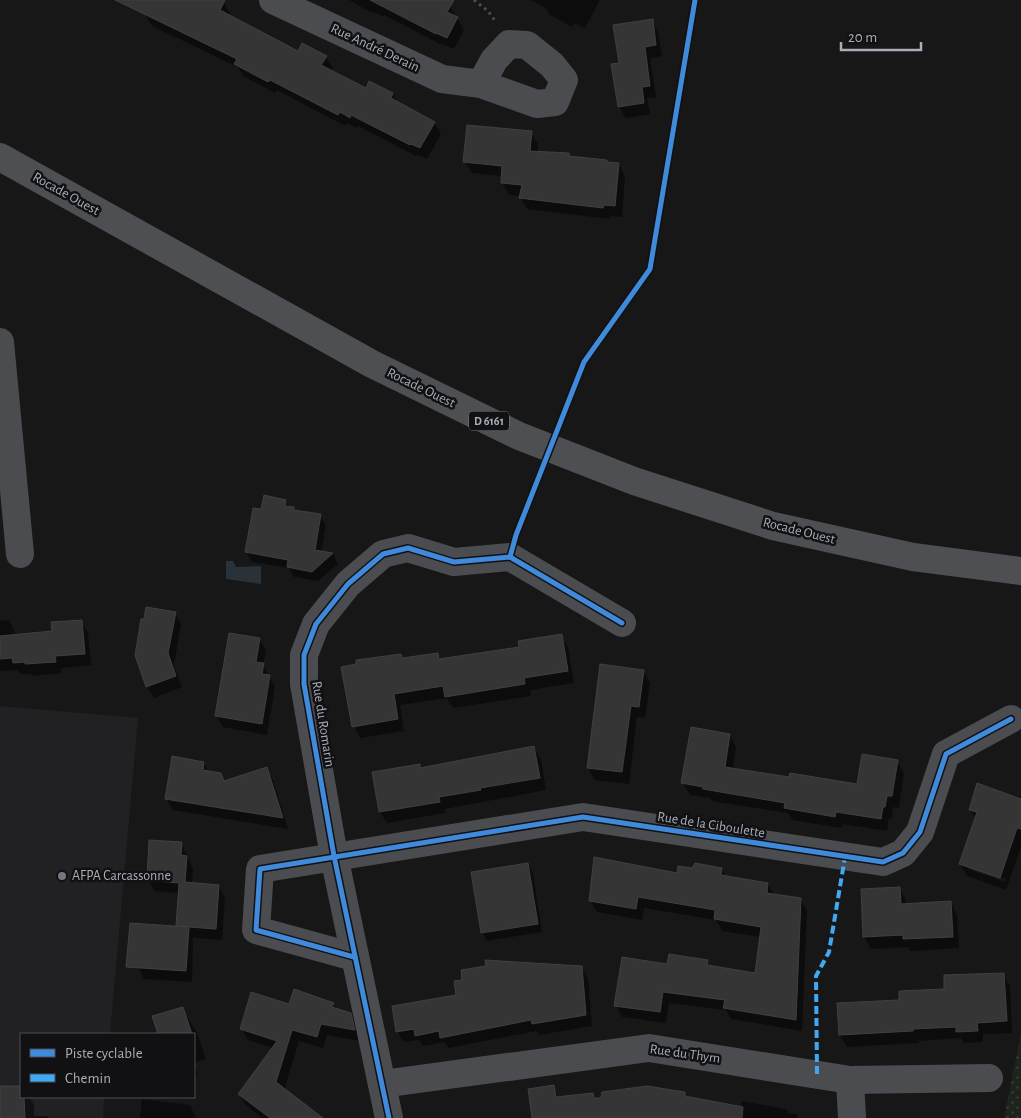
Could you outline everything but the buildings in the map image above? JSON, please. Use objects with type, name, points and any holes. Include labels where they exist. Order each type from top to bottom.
[{"type":"main road","name":"Rocade Ouest","points":[[0,157],[372,364],[519,436],[634,481],[773,526],[912,557],[1021,571]]},
{"type":"street","name":"Rue André Derain","points":[[274,0],[442,79],[480,84]]},
{"type":"street","points":[[0,342],[20,554]]},
{"type":"street","name":"Rue du Romarin","points":[[389,1118],[334,856],[304,684],[304,655],[316,624],[348,584],[383,554],[408,548],[454,562],[510,557],[622,623]]},
{"type":"street","name":"Rue de la Ciboulette","points":[[334,856],[584,817],[884,862],[903,853],[920,832],[946,754],[1011,719]]},
{"type":"street","points":[[334,856],[260,869],[256,930],[354,957]]},
{"type":"street","name":"Rue du Thym","points":[[382,1084],[649,1048],[850,1080],[989,1078]]},
{"type":"street","points":[[850,1080],[852,1118]]},
{"type":"shaded area","points":[[226,561],[233,561],[236,567],[261,566],[261,584],[226,579]]},
{"type":"shaded area","name":"AFPA Carcassonne","points":[[0,706],[138,718],[110,1033],[20,1033],[20,1098],[104,1098],[103,1118],[0,1118]]},
{"type":"shaded area","points":[[1021,1033],[1021,1118],[1004,1118]]},
{"type":"marked path","points":[[817,1074],[816,976],[829,952],[845,857]]},
{"type":"cycle path","points":[[510,557],[516,535],[584,362],[650,269],[695,0]]},
{"type":"cycle path","points":[[389,1118],[334,856],[304,684],[304,655],[316,624],[348,584],[383,554],[408,548],[454,562],[510,557],[622,623]]},
{"type":"cycle path","points":[[354,957],[256,930],[260,869],[583,817],[883,862],[903,853],[920,832],[946,754],[1011,719]]},
{"type":"place","name":"AFPA Carcassonne","points":[[62,876]]}]
